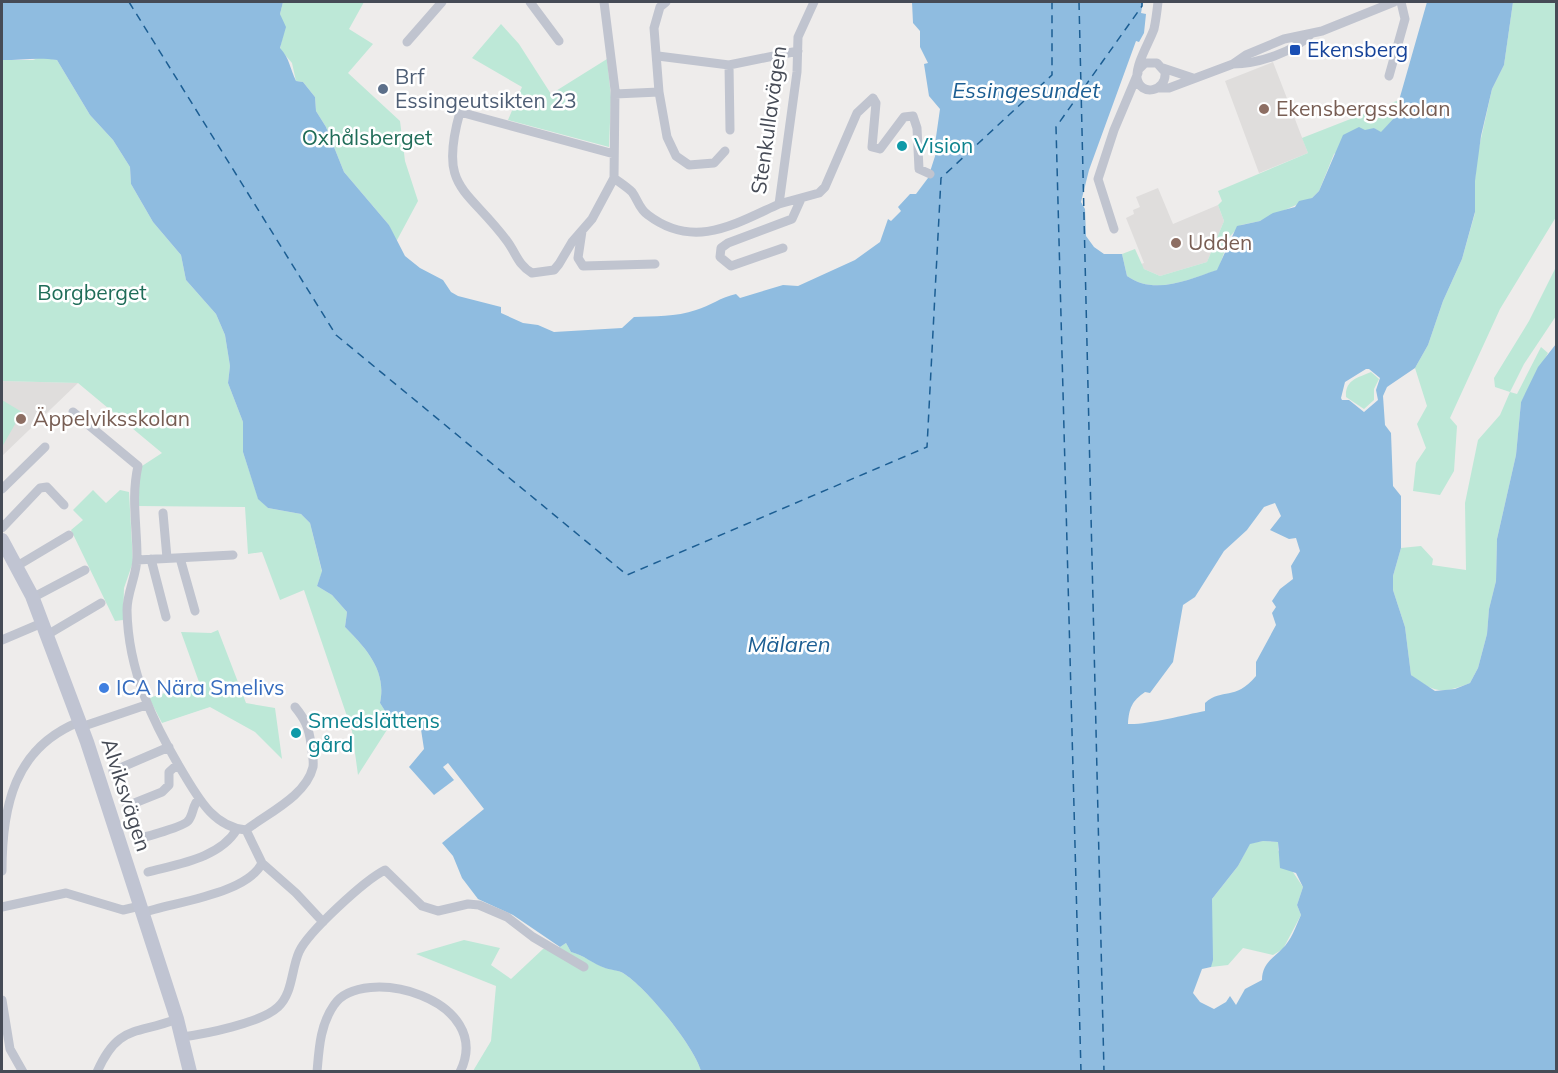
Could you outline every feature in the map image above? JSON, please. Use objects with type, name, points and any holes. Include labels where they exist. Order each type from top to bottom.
[{"type":"street","points":[[406,42],[442,2]]},
{"type":"street","points":[[530,2],[559,41]]},
{"type":"street","points":[[604,2],[615,94],[614,178],[592,219],[554,270],[542,274],[525,269],[507,241],[454,178],[452,149],[460,112],[614,154]]},
{"type":"street","points":[[666,2],[660,7],[654,28],[658,56],[659,92],[667,137],[676,156],[689,165],[702,166],[714,163],[725,151]]},
{"type":"street","name":"Stenkullavägen","points":[[614,178],[632,192],[639,206],[648,216],[692,232],[718,231],[779,204],[798,38],[814,2]]},
{"type":"street","points":[[1114,229],[1098,179],[1154,27],[1158,2]]},
{"type":"street","points":[[1128,96],[1147,90],[1169,88],[1233,64],[1249,64],[1272,56],[1304,42],[1311,34],[1394,2]]},
{"type":"street","points":[[1389,76],[1405,19],[1401,2]]},
{"type":"street","points":[[1147,46],[1166,78],[1160,88]]},
{"type":"street","points":[[658,56],[729,65],[798,51]]},
{"type":"street","points":[[1147,90],[1139,83],[1138,71],[1145,63],[1193,78]]},
{"type":"street","points":[[729,65],[730,130]]},
{"type":"street","points":[[615,94],[659,92]]},
{"type":"street","points":[[779,204],[819,193],[825,187],[857,113],[873,98],[876,103],[872,147],[880,149],[904,117],[913,116],[917,128],[919,169],[930,174]]},
{"type":"street","points":[[783,248],[731,266],[720,257],[721,248],[728,243],[792,219],[801,199]]},
{"type":"street","points":[[583,229],[578,258],[583,266],[655,264]]},
{"type":"street","points":[[73,412],[138,466],[133,490],[137,560],[127,610],[134,657],[146,705],[199,799],[217,819],[242,830],[262,863],[296,893],[323,922]]},
{"type":"street","points":[[2,489],[45,447]]},
{"type":"street","points":[[2,528],[40,488],[47,488],[64,505]]},
{"type":"street","points":[[164,513],[167,558]]},
{"type":"street","points":[[17,566],[69,535]]},
{"type":"street","name":"Alviksvägen","points":[[2,540],[32,598],[80,724],[177,1019],[190,1071]]},
{"type":"street","points":[[137,560],[233,555]]},
{"type":"street","points":[[180,558],[195,611]]},
{"type":"street","points":[[151,559],[166,617]]},
{"type":"street","points":[[32,598],[85,570]]},
{"type":"street","points":[[2,640],[44,629],[101,603]]},
{"type":"street","points":[[2,872],[7,808],[21,771],[33,752],[62,729],[146,705]]},
{"type":"street","points":[[148,872],[216,850],[291,798],[307,780],[313,765],[309,729],[305,718],[295,706]]},
{"type":"street","points":[[113,771],[169,747]]},
{"type":"street","points":[[127,806],[162,792],[169,785],[169,772],[178,764]]},
{"type":"street","points":[[137,838],[184,825],[190,818],[194,804],[199,799]]},
{"type":"street","points":[[2,907],[66,893],[123,910],[141,910],[236,886],[257,873],[262,863]]},
{"type":"street","points":[[182,1037],[260,1017],[275,1010],[288,993],[300,949],[323,922],[385,870],[422,906],[438,911],[468,904],[479,905],[507,917],[533,937],[584,967]]},
{"type":"street","points":[[317,1071],[320,1036],[334,1004],[352,990],[370,988],[392,988],[444,1005],[465,1036],[467,1046],[460,1071]]},
{"type":"street","points":[[2,1000],[10,1048],[19,1070]]},
{"type":"street","points":[[97,1071],[106,1050],[131,1030],[177,1019]]},
{"type":"shaded area","name":"Ekensbergsskolan","points":[[1273,62],[1308,153],[1259,173],[1225,81]]},
{"type":"shaded area","name":"Udden","points":[[1158,188],[1173,224],[1218,205],[1224,221],[1207,262],[1160,276],[1144,269],[1141,264],[1144,263],[1126,218],[1134,214],[1133,210],[1140,207],[1136,197]]},
{"type":"shaded area","name":"Äppelviksskolan","points":[[2,381],[78,383],[2,456]]},
{"type":"green space","name":"Oxhålsberget","points":[[283,2],[364,2],[349,29],[373,44],[348,73],[400,121],[405,161],[418,201],[396,242],[389,225],[344,172],[326,127],[316,111],[315,97],[303,82],[296,81],[292,63],[280,49],[284,30],[280,14]]},
{"type":"green space","points":[[1513,2],[1556,2],[1556,217],[1500,309],[1450,418],[1457,426],[1454,471],[1440,495],[1413,491],[1416,463],[1426,448],[1417,424],[1427,406],[1415,368],[1428,345],[1443,301],[1462,259],[1475,213],[1473,196],[1478,152],[1492,89],[1504,65]]},
{"type":"green space","points":[[501,24],[519,44],[551,94],[607,59],[611,97],[609,147],[508,120],[522,87],[472,58]]},
{"type":"green space","name":"Borgberget","points":[[41,57],[57,60],[90,115],[113,140],[130,167],[131,184],[153,222],[181,255],[186,280],[216,314],[225,335],[230,366],[228,383],[243,422],[243,452],[258,498],[268,508],[301,514],[310,523],[322,572],[317,586],[332,595],[347,612],[345,627],[367,652],[378,670],[380,703],[392,722],[358,775],[352,731],[304,590],[280,600],[262,552],[248,554],[245,507],[138,506],[136,489],[142,466],[162,453],[78,383],[2,381],[2,60],[33,60]]},
{"type":"green space","points":[[1399,100],[1394,118],[1381,133],[1374,128],[1334,154],[1319,191],[1312,198],[1260,221],[1241,225],[1230,236],[1218,270],[1184,281],[1160,285],[1138,282],[1127,276],[1122,254],[1135,249],[1144,269],[1160,276],[1207,262],[1224,221],[1218,205],[1222,201],[1218,191],[1308,153],[1302,138]]},
{"type":"green space","points":[[1556,267],[1556,316],[1524,364],[1510,392],[1495,387],[1494,378],[1529,321]]},
{"type":"green space","points":[[1541,347],[1548,353],[1521,402],[1516,455],[1497,539],[1496,581],[1489,609],[1487,634],[1478,668],[1470,683],[1452,689],[1439,690],[1411,675],[1405,627],[1393,590],[1393,576],[1401,548],[1421,546],[1433,559],[1432,565],[1466,570],[1465,503],[1478,440],[1500,415],[1510,392],[1517,394]]},
{"type":"green space","points":[[1371,372],[1379,379],[1374,389],[1374,400],[1364,409],[1346,397],[1346,391],[1353,380]]},
{"type":"green space","points":[[2,400],[22,412],[2,447]]},
{"type":"green space","points":[[93,490],[106,503],[120,490],[129,492],[133,562],[124,588],[123,620],[115,621],[71,530],[83,520],[73,510]]},
{"type":"green space","points":[[218,630],[246,703],[275,708],[282,759],[255,732],[210,707],[162,723],[149,698],[199,682],[181,632],[211,633]]},
{"type":"green space","points":[[1278,842],[1278,850],[1303,887],[1297,905],[1301,915],[1283,949],[1273,955],[1243,948],[1228,965],[1211,967],[1212,899],[1238,866],[1250,843]]},
{"type":"green space","points":[[464,940],[500,948],[491,965],[511,979],[543,949],[560,947],[566,943],[571,952],[623,973],[644,991],[668,1018],[689,1047],[701,1071],[473,1071],[491,1041],[496,986],[416,954]]},
{"type":"water","name":"Mälaren","points":[[2,2],[283,2],[280,14],[286,27],[280,48],[288,60],[296,81],[303,82],[315,97],[316,111],[326,127],[344,172],[389,225],[405,256],[420,268],[443,280],[451,292],[458,296],[501,307],[501,313],[523,323],[538,325],[554,332],[622,328],[634,317],[681,314],[736,294],[740,298],[783,285],[798,286],[855,260],[880,242],[888,219],[891,221],[901,211],[898,207],[910,194],[916,194],[928,178],[937,150],[935,144],[940,109],[929,96],[924,64],[928,63],[920,47],[920,31],[913,23],[912,2],[1143,2],[1141,13],[1146,14],[1144,33],[1139,42],[1136,41],[1089,170],[1081,202],[1085,209],[1086,236],[1094,247],[1104,254],[1122,254],[1127,276],[1149,285],[1160,285],[1184,281],[1217,270],[1237,226],[1260,221],[1273,213],[1295,207],[1299,201],[1312,198],[1319,191],[1343,135],[1359,127],[1365,130],[1374,128],[1381,132],[1394,118],[1427,2],[1513,2],[1504,65],[1492,89],[1481,136],[1475,181],[1475,212],[1462,259],[1443,301],[1428,345],[1415,368],[1387,387],[1383,396],[1385,425],[1391,433],[1393,486],[1401,496],[1401,548],[1393,576],[1393,590],[1405,627],[1411,675],[1435,691],[1455,689],[1470,683],[1478,668],[1487,634],[1489,609],[1496,581],[1497,539],[1516,455],[1521,402],[1538,367],[1556,344],[1556,1071],[701,1071],[689,1047],[668,1018],[633,980],[621,972],[607,969],[571,952],[566,943],[560,947],[513,915],[478,899],[462,878],[453,856],[442,843],[484,809],[448,763],[443,767],[454,780],[434,795],[409,767],[424,749],[420,723],[412,715],[392,722],[380,703],[378,670],[367,652],[345,627],[347,612],[332,595],[317,586],[322,571],[310,523],[301,514],[268,508],[258,499],[243,452],[243,422],[228,383],[230,366],[225,335],[216,314],[186,280],[181,255],[153,222],[131,184],[130,167],[113,140],[90,115],[57,60],[2,60]],"holes":[[[1366,369],[1380,378],[1376,390],[1378,400],[1364,412],[1349,400],[1341,398],[1345,382]],[[1275,503],[1281,516],[1270,530],[1289,539],[1296,538],[1300,551],[1291,566],[1293,579],[1280,589],[1272,601],[1276,607],[1272,613],[1276,625],[1256,662],[1256,676],[1235,692],[1211,698],[1205,703],[1205,711],[1128,724],[1130,709],[1134,702],[1145,692],[1150,693],[1173,662],[1183,605],[1195,597],[1224,551],[1247,530],[1264,507]],[[1263,841],[1278,842],[1280,868],[1296,873],[1303,887],[1297,905],[1301,915],[1288,942],[1266,966],[1262,980],[1245,989],[1236,1005],[1230,996],[1226,1002],[1214,1009],[1200,1002],[1193,993],[1202,969],[1211,967],[1213,960],[1212,899],[1238,866],[1250,844]]]},
{"type":"ferry route","points":[[129,2],[336,335],[627,575],[927,447],[941,178],[1052,75],[1052,2]]},
{"type":"ferry route","points":[[1079,2],[1104,1072]]},
{"type":"ferry route","points":[[1081,1072],[1056,127],[1142,6],[1142,2]]},
{"type":"place","name":"Ekensberg","points":[[1295,50]]},
{"type":"place","name":"Brf Essingeutsikten 23","points":[[383,89]]},
{"type":"place","name":"Ekensbergsskolan","points":[[1264,109]]},
{"type":"place","name":"Vision","points":[[902,146]]},
{"type":"place","name":"Udden","points":[[1176,243]]},
{"type":"place","name":"Äppelviksskolan","points":[[21,419]]},
{"type":"place","name":"ICA Nära Smelivs","points":[[104,688]]},
{"type":"place","name":"Smedslättens gård","points":[[296,733]]},
{"type":"water label","name":"Essingesundet","points":[[1026,90]]}]
